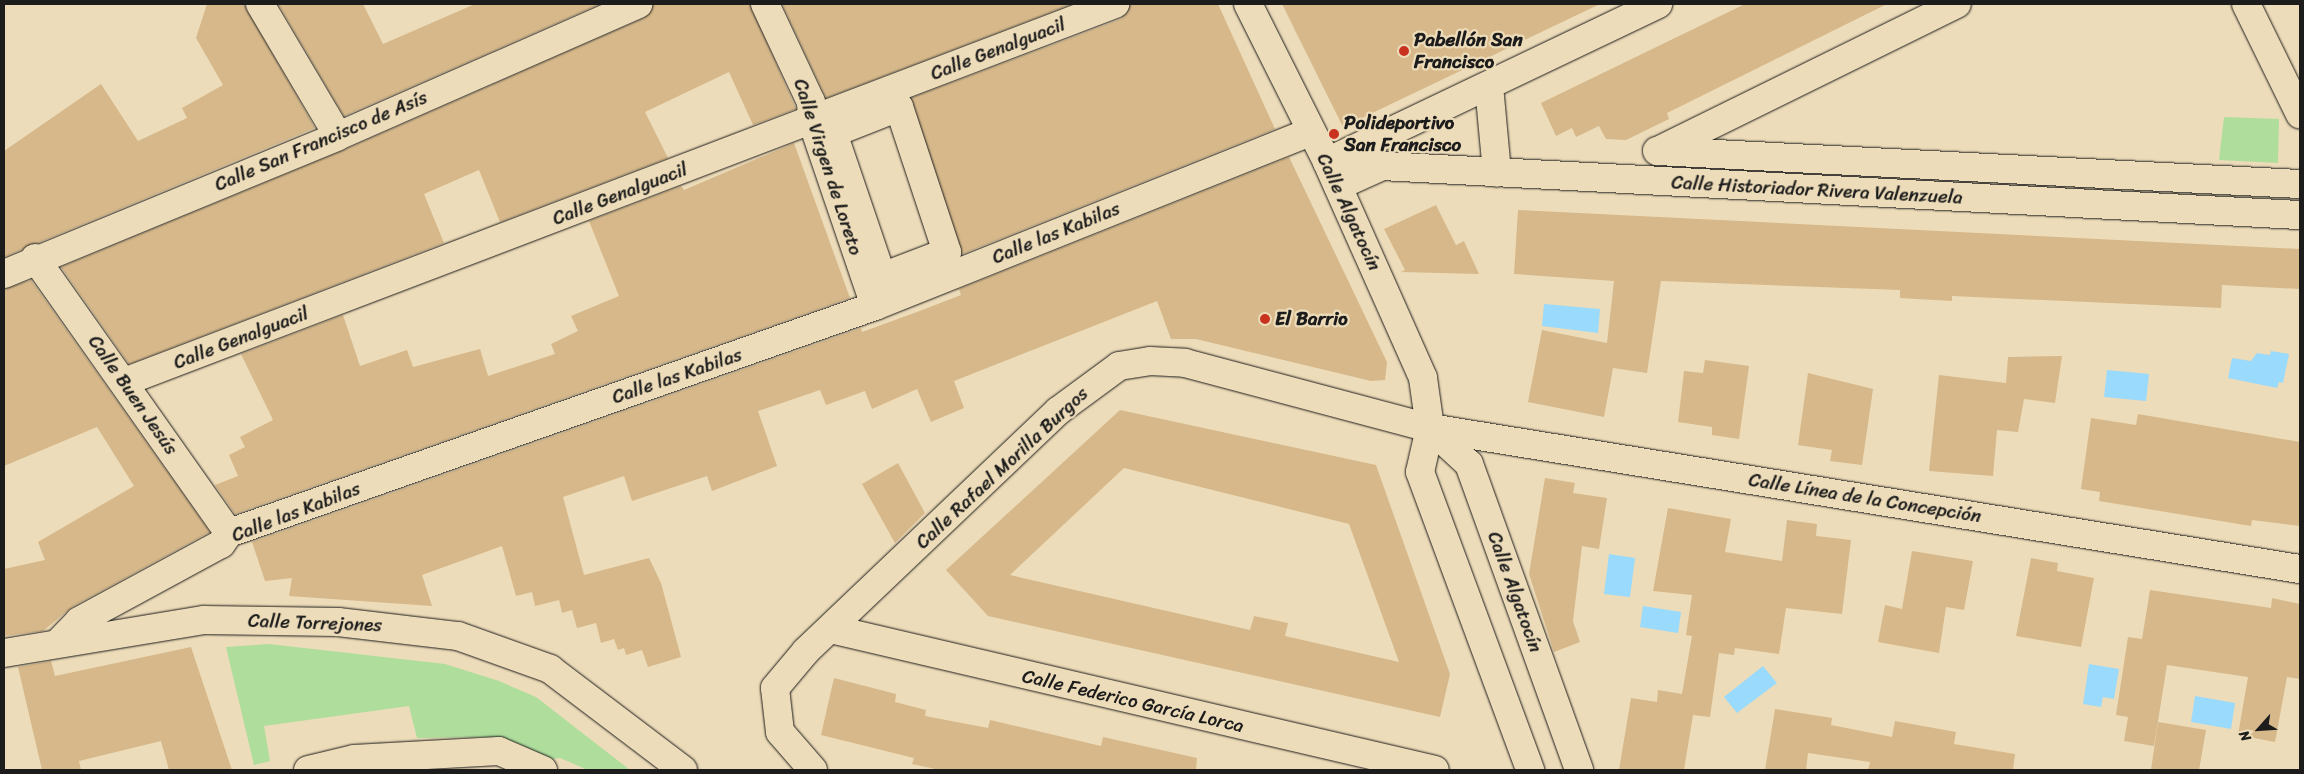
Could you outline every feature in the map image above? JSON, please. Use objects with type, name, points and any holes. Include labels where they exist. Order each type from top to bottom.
[{"type":"street","points":[[260,4],[338,136]]},
{"type":"street","name":"Calle San Francisco de Asís","points":[[14,265],[338,136],[638,4]]},
{"type":"street","name":"Calle Virgen de Loreto","points":[[765,4],[811,102],[812,121],[875,306]]},
{"type":"street","name":"Calle Genalguacil","points":[[124,382],[1115,4]]},
{"type":"street","name":"Calle Algatocín","points":[[1248,4],[1309,132],[1332,174],[1423,378],[1430,428],[1420,472],[1530,770]]},
{"type":"street","points":[[1332,174],[1489,86],[1658,4]]},
{"type":"street","points":[[1957,4],[1657,151],[2300,184]]},
{"type":"street","points":[[2246,4],[2300,114]]},
{"type":"street","points":[[1489,86],[1497,173]]},
{"type":"street","points":[[899,107],[947,252],[882,277],[833,133],[899,107]]},
{"type":"street","name":"Calle las Kabilas","points":[[59,642],[79,621],[216,547],[229,533],[875,306],[1309,132]]},
{"type":"street","name":"Calle Historiador Rivera Valenzuela","points":[[1332,174],[1382,166],[2300,215]]},
{"type":"street","name":"Calle Buen Jesús","points":[[14,265],[124,382],[229,533]]},
{"type":"street","name":"Calle Rafael Morilla Burgos","points":[[813,770],[780,732],[775,688],[831,630],[1058,411],[1119,366],[1185,363],[1430,428]]},
{"type":"street","name":"Calle Algatocín","points":[[1430,428],[1469,464],[1579,770]]},
{"type":"street","name":"Calle Línea de la Concepción","points":[[1430,428],[2300,569]]},
{"type":"street","name":"Calle Torrejones","points":[[4,653],[59,642],[204,620],[396,626],[458,636],[510,651],[550,669],[610,711],[683,770]]},
{"type":"street","name":"Calle Federico García Lorca","points":[[831,630],[1435,770]]},
{"type":"street","points":[[308,770],[354,759],[499,751],[543,770]]},
{"type":"green space","points":[[2224,117],[2279,119],[2278,163],[2219,160]]},
{"type":"green space","points":[[269,644],[445,664],[499,681],[536,697],[630,770],[588,770],[560,758],[545,760],[487,737],[417,738],[409,706],[264,726],[270,761],[254,765],[226,647]]},
{"type":"water","points":[[1544,304],[1600,309],[1598,333],[1542,326]]},
{"type":"water","points":[[2271,351],[2289,354],[2283,383],[2279,382],[2277,388],[2228,378],[2232,358],[2251,361],[2257,353],[2270,355]]},
{"type":"water","points":[[2107,370],[2149,374],[2146,401],[2104,397]]},
{"type":"water","points":[[1609,554],[1635,558],[1630,597],[1604,594]]},
{"type":"water","points":[[1643,606],[1681,612],[1678,633],[1640,627]]},
{"type":"water","points":[[2089,664],[2119,669],[2114,699],[2103,697],[2101,707],[2083,704]]},
{"type":"water","points":[[1763,666],[1777,683],[1737,713],[1724,697]]},
{"type":"water","points":[[2195,696],[2235,703],[2231,729],[2191,722]]},
{"type":"building","points":[[207,4],[244,4],[315,128],[4,257],[4,151],[101,84],[138,141],[187,118],[182,108],[223,85],[196,38]]},
{"type":"building","points":[[278,4],[363,4],[383,44],[475,4],[600,4],[344,116]]},
{"type":"building","points":[[653,4],[750,4],[796,109],[753,125],[729,72],[645,112],[668,158],[500,222],[479,170],[424,194],[444,243],[129,364],[61,267],[344,150],[644,18]]},
{"type":"building","points":[[782,4],[1072,4],[826,98]]},
{"type":"building","points":[[1130,4],[1218,4],[1275,129],[962,254],[911,98],[1121,19]]},
{"type":"building","name":"Pabellón San Francisco","points":[[1282,4],[1600,4],[1343,127]]},
{"type":"building","points":[[1745,4],[1887,4],[1667,113],[1669,119],[1626,140],[1606,139],[1599,126],[1576,137],[1572,128],[1556,136],[1541,103]]},
{"type":"building","points":[[794,143],[850,298],[235,514],[215,485],[238,476],[229,455],[245,447],[240,437],[273,420],[241,354],[343,315],[360,366],[407,350],[413,367],[480,349],[488,376],[555,354],[551,344],[578,331],[571,316],[619,296],[589,221],[681,186],[684,190]]},
{"type":"building","points":[[1289,157],[1387,362],[1385,380],[1371,381],[1196,339],[1171,339],[1157,301],[954,381],[964,408],[931,422],[917,389],[872,409],[865,391],[826,405],[820,390],[758,411],[777,466],[712,491],[707,476],[632,501],[624,476],[563,497],[584,575],[649,558],[661,583],[681,657],[648,667],[642,650],[626,655],[624,648],[618,650],[614,639],[601,643],[596,623],[577,628],[572,610],[562,613],[559,600],[535,606],[532,592],[516,596],[502,546],[422,575],[432,606],[289,596],[292,578],[265,581],[252,542],[861,328],[862,332],[917,312],[961,295],[959,289]]},
{"type":"building","points":[[1436,205],[1456,245],[1464,241],[1479,274],[1401,272],[1405,270],[1384,229]]},
{"type":"building","points":[[1518,210],[2300,249],[2300,289],[2222,285],[2221,308],[1952,296],[1952,301],[1900,298],[1900,290],[1661,281],[1647,373],[1613,368],[1604,417],[1528,402],[1542,330],[1607,343],[1614,281],[1514,274]]},
{"type":"building","points":[[31,280],[210,532],[72,607],[43,631],[4,636],[4,569],[45,560],[38,542],[134,486],[97,427],[4,466],[4,289]]},
{"type":"building","points":[[2062,356],[2055,403],[2024,399],[2018,432],[1997,430],[1993,476],[1929,471],[1939,375],[2006,383],[2008,357]]},
{"type":"building","points":[[1705,360],[1749,366],[1739,439],[1712,435],[1712,427],[1678,422],[1684,371],[1703,373]]},
{"type":"building","points":[[1808,373],[1873,389],[1862,465],[1830,461],[1832,450],[1798,445]]},
{"type":"building","points":[[1120,410],[1376,465],[1450,674],[1440,717],[988,616],[946,570]],"holes":[[[1124,468],[1349,524],[1399,662],[1285,636],[1288,623],[1254,616],[1250,630],[1010,575]]]},
{"type":"building","points":[[2138,414],[2300,442],[2300,526],[2252,520],[2251,526],[2099,501],[2100,492],[2081,489],[2091,418],[2136,425]]},
{"type":"building","points":[[898,463],[925,513],[895,543],[862,484]]},
{"type":"building","points":[[1545,478],[1575,483],[1573,493],[1607,498],[1599,549],[1582,546],[1573,621],[1580,642],[1554,652],[1529,574]]},
{"type":"building","points":[[1668,508],[1731,519],[1725,552],[1782,561],[1787,520],[1817,524],[1816,536],[1851,540],[1842,614],[1786,608],[1779,654],[1735,648],[1734,655],[1719,653],[1710,717],[1693,715],[1684,770],[1619,770],[1631,698],[1657,702],[1658,690],[1682,694],[1692,636],[1686,635],[1692,595],[1653,591]]},
{"type":"building","points":[[1912,551],[1973,561],[1964,610],[1946,607],[1939,653],[1878,642],[1885,605],[1902,609]]},
{"type":"building","points":[[2031,558],[2058,563],[2057,571],[2094,578],[2081,647],[2016,636]]},
{"type":"building","points":[[2150,590],[2271,608],[2272,598],[2300,604],[2300,679],[2287,677],[2275,742],[2238,735],[2248,677],[2167,665],[2154,746],[2124,741],[2128,717],[2116,715],[2128,637],[2142,639]]},
{"type":"building","points":[[191,647],[232,770],[169,770],[161,741],[79,761],[81,770],[42,770],[18,667],[51,661],[55,676]]},
{"type":"building","points":[[834,678],[896,694],[895,702],[926,710],[925,716],[988,728],[990,720],[1101,746],[1103,737],[1197,758],[1196,770],[940,770],[912,764],[914,758],[821,735]]},
{"type":"building","points":[[1775,709],[1832,718],[1831,725],[1892,737],[1895,721],[1956,732],[1954,744],[2015,754],[2013,770],[1868,770],[1870,762],[1808,753],[1806,770],[1765,770]]},
{"type":"building","points":[[2158,722],[2206,730],[2199,770],[2151,770]]},
{"type":"place","name":"Pabellón San Francisco","points":[[1404,51]]},
{"type":"place","name":"Polideportivo San Francisco","points":[[1334,134]]},
{"type":"place","name":"El Barrio","points":[[1265,319]]}]
